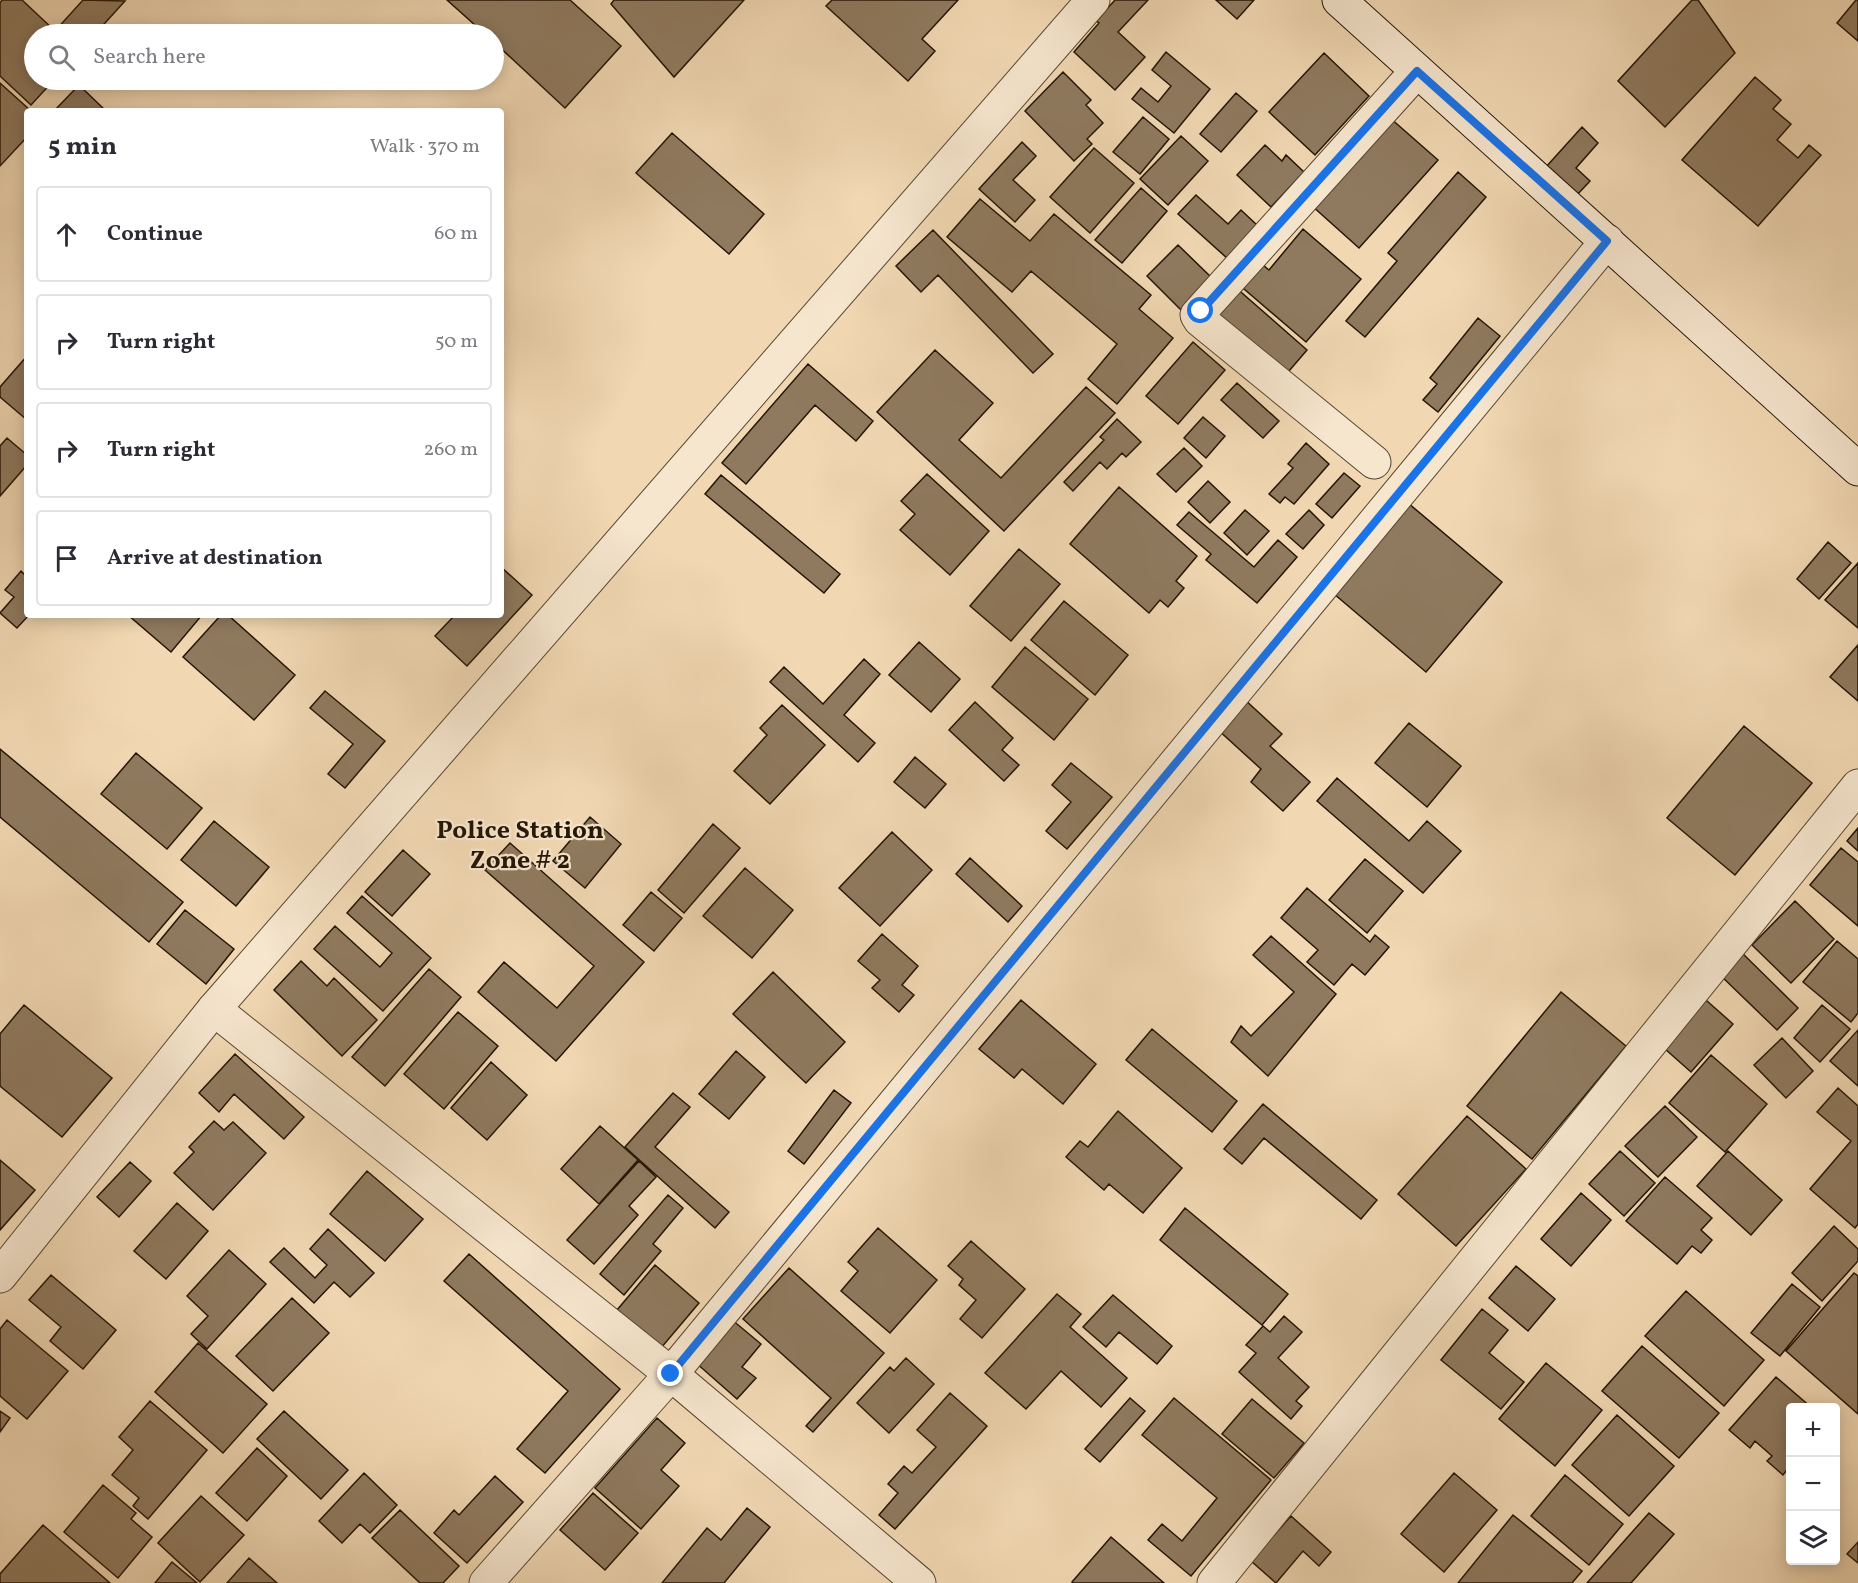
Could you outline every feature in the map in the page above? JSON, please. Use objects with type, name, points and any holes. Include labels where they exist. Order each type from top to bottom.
[{"type":"street","points":[[0,1276],[214,1009],[1093,0]]},
{"type":"street","points":[[1339,0],[1858,469]]},
{"type":"street","points":[[1374,462],[1200,320],[1197,315],[1417,71]]},
{"type":"street","points":[[486,1583],[671,1374],[1607,241]]},
{"type":"street","points":[[1214,1583],[1858,786]]},
{"type":"street","points":[[214,1009],[671,1374],[919,1583]]},
{"type":"building","points":[[2,0],[22,0],[48,24],[24,24],[24,90],[45,90],[31,105],[0,76],[0,3]]},
{"type":"building","points":[[83,0],[125,1],[104,24],[61,24]]},
{"type":"building","points":[[447,0],[570,0],[621,46],[565,108],[504,51],[504,24],[474,24]]},
{"type":"building","points":[[614,0],[744,0],[674,77],[611,4]]},
{"type":"building","points":[[832,0],[958,0],[922,39],[935,51],[908,81],[826,6]]},
{"type":"building","points":[[1115,0],[1148,0],[1118,32],[1145,57],[1115,90],[1074,52],[1099,23],[1096,21]]},
{"type":"building","points":[[1216,0],[1254,0],[1237,19]]},
{"type":"building","points":[[1692,0],[1698,0],[1735,53],[1665,127],[1618,81]]},
{"type":"building","points":[[1858,0],[1858,41],[1837,23]]},
{"type":"building","points":[[1166,52],[1210,89],[1174,133],[1132,99],[1141,88],[1158,102],[1171,86],[1152,70]]},
{"type":"building","points":[[1324,53],[1369,96],[1315,155],[1269,112]]},
{"type":"building","points":[[1063,72],[1091,100],[1086,105],[1103,123],[1087,139],[1092,144],[1074,161],[1025,111]]},
{"type":"building","points":[[1755,77],[1781,100],[1773,109],[1791,124],[1777,140],[1798,158],[1809,145],[1821,155],[1758,226],[1682,160]]},
{"type":"building","points":[[0,83],[28,108],[24,108],[24,140],[0,166]]},
{"type":"building","points":[[74,90],[84,90],[103,108],[57,108]]},
{"type":"building","points":[[1236,93],[1257,111],[1221,152],[1200,134]]},
{"type":"building","points":[[1143,117],[1169,139],[1140,174],[1113,152]]},
{"type":"building","points":[[1389,117],[1438,160],[1359,248],[1311,205]]},
{"type":"building","points":[[1582,127],[1598,143],[1576,168],[1590,181],[1577,195],[1546,167]]},
{"type":"building","points":[[672,133],[764,214],[729,254],[636,173]]},
{"type":"building","points":[[1181,136],[1208,161],[1168,205],[1140,179]]},
{"type":"building","points":[[1022,142],[1036,156],[1013,180],[1035,200],[1015,222],[979,189]]},
{"type":"building","points":[[1265,145],[1282,161],[1286,155],[1304,172],[1271,207],[1237,175]]},
{"type":"building","points":[[1094,148],[1134,183],[1090,233],[1050,197]]},
{"type":"building","points":[[1458,172],[1486,197],[1365,337],[1346,321],[1397,261],[1388,253]]},
{"type":"building","points":[[1141,188],[1167,211],[1122,263],[1095,240]]},
{"type":"building","points":[[1196,195],[1228,224],[1241,210],[1258,226],[1228,259],[1178,214]]},
{"type":"building","points":[[980,199],[1030,241],[1054,214],[1151,295],[1139,309],[1173,338],[1117,404],[1088,379],[1117,344],[1031,271],[1012,292],[947,237]]},
{"type":"building","points":[[1303,229],[1361,279],[1306,342],[1237,283],[1257,260],[1269,270]]},
{"type":"building","points":[[933,230],[1053,354],[1033,373],[938,275],[921,292],[896,266]]},
{"type":"building","points":[[1178,245],[1213,279],[1182,311],[1147,276]]},
{"type":"building","points":[[1234,286],[1307,350],[1283,378],[1209,315]]},
{"type":"building","points":[[1478,318],[1500,336],[1438,412],[1423,400],[1437,384],[1430,378]]},
{"type":"building","points":[[1193,342],[1225,370],[1178,424],[1146,396]]},
{"type":"building","points":[[935,350],[993,403],[959,440],[1001,478],[1086,387],[1115,413],[1004,531],[877,412]]},
{"type":"building","points":[[24,359],[24,417],[0,397],[0,387]]},
{"type":"building","points":[[808,364],[873,421],[856,441],[815,405],[746,484],[722,463]]},
{"type":"building","points":[[1237,383],[1279,421],[1263,438],[1221,400]]},
{"type":"building","points":[[1203,417],[1225,436],[1206,458],[1184,438]]},
{"type":"building","points":[[1117,419],[1141,442],[1126,457],[1122,453],[1107,469],[1100,462],[1073,491],[1064,482],[1104,440],[1100,437]]},
{"type":"building","points":[[7,438],[24,452],[24,468],[0,496],[0,446]]},
{"type":"building","points":[[1306,443],[1329,464],[1294,504],[1285,497],[1280,503],[1269,494],[1293,468],[1288,464]]},
{"type":"building","points":[[1184,448],[1202,466],[1176,492],[1157,474]]},
{"type":"building","points":[[1344,473],[1360,486],[1332,518],[1316,504]]},
{"type":"building","points":[[927,474],[989,531],[950,575],[900,530],[915,514],[901,501]]},
{"type":"building","points":[[721,475],[840,574],[824,593],[705,494]]},
{"type":"building","points":[[1208,481],[1230,502],[1210,523],[1188,502]]},
{"type":"building","points":[[1119,487],[1197,556],[1176,581],[1184,588],[1168,607],[1160,600],[1149,613],[1070,544]]},
{"type":"building","points":[[1402,498],[1502,582],[1426,672],[1327,588]]},
{"type":"building","points":[[1245,510],[1269,531],[1247,555],[1224,533]]},
{"type":"building","points":[[1309,510],[1324,525],[1303,549],[1286,534]]},
{"type":"building","points":[[1189,512],[1254,567],[1278,540],[1297,557],[1257,603],[1206,560],[1211,554],[1177,525]]},
{"type":"building","points":[[1828,542],[1851,563],[1819,599],[1797,579]]},
{"type":"building","points":[[1019,549],[1060,584],[1011,641],[970,606]]},
{"type":"building","points":[[1858,563],[1858,628],[1825,600]]},
{"type":"building","points":[[504,570],[532,595],[467,666],[435,636],[452,618],[504,618]]},
{"type":"building","points":[[21,571],[24,574],[24,618],[26,618],[17,628],[0,613],[14,597],[5,590]]},
{"type":"building","points":[[1064,601],[1128,655],[1095,695],[1031,640]]},
{"type":"building","points":[[131,618],[199,618],[171,652]]},
{"type":"building","points":[[218,618],[231,618],[295,675],[254,720],[183,657]]},
{"type":"building","points":[[919,642],[960,679],[931,712],[889,675]]},
{"type":"building","points":[[1858,645],[1858,701],[1830,677]]},
{"type":"building","points":[[1025,647],[1088,699],[1054,740],[992,687]]},
{"type":"building","points":[[864,659],[880,674],[844,715],[875,743],[858,762],[770,682],[784,667],[823,704]]},
{"type":"building","points":[[325,691],[385,741],[345,788],[328,774],[353,744],[310,708]]},
{"type":"building","points":[[1243,698],[1282,734],[1270,746],[1310,782],[1283,811],[1251,782],[1261,769],[1216,728]]},
{"type":"building","points":[[975,702],[1013,738],[1002,750],[1019,765],[1004,781],[949,730]]},
{"type":"building","points":[[782,705],[825,745],[770,804],[734,771],[767,735],[760,728]]},
{"type":"building","points":[[1409,723],[1461,766],[1427,807],[1375,763]]},
{"type":"building","points":[[1744,726],[1812,783],[1735,875],[1667,818]]},
{"type":"building","points":[[0,749],[183,902],[149,942],[0,817]]},
{"type":"building","points":[[136,753],[202,808],[167,849],[101,794]]},
{"type":"building","points":[[915,757],[946,784],[925,808],[894,782]]},
{"type":"building","points":[[1071,763],[1112,797],[1067,849],[1046,831],[1071,802],[1052,785]]},
{"type":"building","points":[[1337,778],[1409,841],[1427,821],[1461,851],[1423,893],[1317,801]]},
{"type":"building","points":[[590,817],[621,844],[585,888],[553,861]]},
{"type":"building","points":[[214,821],[269,867],[236,906],[181,860]]},
{"type":"building","points":[[713,824],[740,848],[684,913],[658,890]]},
{"type":"building","points":[[1858,828],[1858,851],[1847,841]]},
{"type":"building","points":[[892,832],[932,870],[880,926],[839,888]]},
{"type":"building","points":[[510,843],[644,962],[556,1061],[478,992],[504,962],[557,1008],[594,966],[485,870]]},
{"type":"building","points":[[1841,848],[1858,862],[1858,926],[1810,885]]},
{"type":"building","points":[[403,850],[430,874],[392,916],[365,892]]},
{"type":"building","points":[[970,858],[1022,906],[1008,922],[956,874]]},
{"type":"building","points":[[1365,859],[1403,891],[1367,933],[1329,900]]},
{"type":"building","points":[[745,868],[793,910],[752,958],[703,916]]},
{"type":"building","points":[[1307,888],[1370,942],[1375,935],[1389,947],[1365,975],[1352,964],[1334,985],[1307,962],[1318,950],[1281,918]]},
{"type":"building","points":[[651,892],[682,918],[654,951],[623,925]]},
{"type":"building","points":[[362,896],[431,958],[383,1011],[314,949],[335,926],[380,967],[392,953],[347,913]]},
{"type":"building","points":[[1795,901],[1834,939],[1791,983],[1752,945]]},
{"type":"building","points":[[185,910],[234,949],[206,984],[157,944]]},
{"type":"building","points":[[882,934],[918,966],[902,985],[914,995],[899,1012],[872,988],[880,980],[858,961]]},
{"type":"building","points":[[1271,936],[1336,994],[1268,1076],[1231,1042],[1241,1026],[1251,1036],[1294,992],[1253,955]]},
{"type":"building","points":[[1837,941],[1858,959],[1858,1013],[1851,1022],[1803,982]]},
{"type":"building","points":[[1739,950],[1798,1008],[1777,1030],[1717,972]]},
{"type":"building","points":[[301,961],[327,986],[334,978],[377,1020],[342,1056],[274,990]]},
{"type":"building","points":[[429,969],[461,997],[385,1086],[352,1057]]},
{"type":"building","points":[[773,972],[845,1042],[806,1083],[733,1014]]},
{"type":"building","points":[[1561,992],[1626,1046],[1532,1159],[1467,1106]]},
{"type":"building","points":[[1698,993],[1733,1024],[1691,1072],[1656,1041]]},
{"type":"building","points":[[1021,1000],[1096,1064],[1063,1104],[1022,1069],[1014,1078],[979,1049]]},
{"type":"building","points":[[24,1005],[112,1078],[62,1137],[0,1086],[0,1034]]},
{"type":"building","points":[[1822,1005],[1850,1029],[1820,1062],[1794,1038]]},
{"type":"building","points":[[458,1012],[498,1046],[444,1109],[404,1074]]},
{"type":"building","points":[[1152,1029],[1237,1101],[1212,1132],[1126,1060]]},
{"type":"building","points":[[1858,1030],[1858,1086],[1830,1061]]},
{"type":"building","points":[[1782,1038],[1813,1071],[1786,1098],[1754,1065]]},
{"type":"building","points":[[736,1051],[765,1077],[729,1119],[699,1094]]},
{"type":"building","points":[[235,1054],[304,1117],[284,1139],[234,1094],[219,1112],[199,1093]]},
{"type":"building","points":[[1711,1055],[1767,1104],[1725,1152],[1669,1103]]},
{"type":"building","points":[[491,1062],[527,1095],[487,1140],[451,1108]]},
{"type":"building","points":[[1838,1088],[1858,1106],[1858,1224],[1855,1228],[1810,1189],[1851,1141],[1817,1112]]},
{"type":"building","points":[[834,1090],[851,1103],[804,1164],[788,1151]]},
{"type":"building","points":[[673,1093],[690,1107],[655,1147],[729,1212],[715,1228],[625,1147]]},
{"type":"building","points":[[1263,1104],[1377,1200],[1361,1219],[1264,1138],[1242,1164],[1224,1149]]},
{"type":"building","points":[[1665,1106],[1697,1137],[1658,1177],[1625,1146]]},
{"type":"building","points":[[1118,1111],[1182,1168],[1143,1213],[1109,1184],[1104,1190],[1066,1157],[1080,1141],[1088,1147]]},
{"type":"building","points":[[1467,1116],[1526,1169],[1456,1246],[1398,1194]]},
{"type":"building","points":[[214,1121],[224,1130],[233,1122],[266,1153],[213,1210],[174,1173],[194,1152],[189,1147]]},
{"type":"building","points":[[600,1126],[638,1160],[599,1204],[561,1169]]},
{"type":"building","points":[[1620,1151],[1655,1183],[1624,1216],[1589,1184]]},
{"type":"building","points":[[1728,1151],[1782,1200],[1751,1235],[1697,1186]]},
{"type":"building","points":[[0,1160],[35,1190],[0,1230]]},
{"type":"building","points":[[639,1161],[656,1177],[629,1206],[638,1215],[594,1264],[567,1240]]},
{"type":"building","points":[[130,1162],[151,1181],[119,1217],[97,1197]]},
{"type":"building","points":[[367,1171],[423,1219],[385,1261],[330,1214]]},
{"type":"building","points":[[1665,1177],[1712,1218],[1701,1230],[1712,1240],[1701,1253],[1692,1246],[1677,1264],[1626,1221]]},
{"type":"building","points":[[1581,1193],[1611,1220],[1571,1266],[1541,1239]]},
{"type":"building","points":[[668,1195],[683,1208],[653,1244],[661,1251],[624,1295],[600,1274]]},
{"type":"building","points":[[177,1203],[208,1231],[166,1279],[134,1251]]},
{"type":"building","points":[[1185,1208],[1288,1294],[1262,1325],[1160,1240]]},
{"type":"building","points":[[1834,1226],[1858,1249],[1858,1261],[1822,1301],[1792,1273]]},
{"type":"building","points":[[878,1228],[937,1280],[890,1333],[841,1291],[858,1271],[848,1262]]},
{"type":"building","points":[[328,1229],[374,1273],[350,1297],[334,1282],[314,1303],[270,1262],[284,1248],[315,1278],[327,1265],[310,1249]]},
{"type":"building","points":[[971,1241],[1025,1289],[982,1338],[960,1319],[976,1300],[959,1285],[963,1279],[948,1266]]},
{"type":"building","points":[[229,1250],[266,1284],[207,1349],[191,1334],[208,1316],[187,1296]]},
{"type":"building","points":[[469,1254],[620,1389],[545,1473],[517,1449],[568,1391],[444,1281]]},
{"type":"building","points":[[655,1265],[699,1303],[661,1348],[617,1310]]},
{"type":"building","points":[[1516,1266],[1555,1299],[1528,1331],[1489,1298]]},
{"type":"building","points":[[789,1268],[884,1353],[813,1432],[806,1426],[831,1398],[743,1319]]},
{"type":"building","points":[[1854,1273],[1858,1276],[1858,1414],[1786,1351]]},
{"type":"building","points":[[51,1275],[116,1330],[83,1369],[50,1341],[61,1327],[29,1300]]},
{"type":"building","points":[[1792,1284],[1820,1307],[1780,1356],[1751,1333]]},
{"type":"building","points":[[1686,1291],[1764,1360],[1724,1406],[1645,1336]]},
{"type":"building","points":[[1057,1294],[1081,1314],[1070,1327],[1127,1378],[1101,1407],[1061,1371],[1026,1409],[985,1373]]},
{"type":"building","points":[[1113,1295],[1172,1346],[1157,1364],[1119,1332],[1106,1347],[1083,1327]]},
{"type":"building","points":[[292,1298],[329,1333],[273,1391],[236,1356]]},
{"type":"building","points":[[1482,1309],[1508,1330],[1489,1353],[1524,1382],[1501,1409],[1441,1360]]},
{"type":"building","points":[[1284,1316],[1302,1332],[1278,1358],[1309,1387],[1296,1401],[1302,1406],[1291,1419],[1239,1372],[1256,1353],[1246,1345],[1263,1326],[1270,1332]]},
{"type":"building","points":[[731,1319],[761,1344],[742,1367],[756,1378],[737,1399],[695,1362]]},
{"type":"building","points":[[7,1320],[68,1371],[27,1419],[0,1396],[0,1329]]},
{"type":"building","points":[[198,1343],[267,1404],[223,1453],[155,1392]]},
{"type":"building","points":[[1642,1346],[1719,1413],[1679,1458],[1602,1391]]},
{"type":"building","points":[[906,1358],[934,1384],[889,1433],[857,1403],[890,1367],[894,1371]]},
{"type":"building","points":[[1546,1363],[1602,1410],[1555,1466],[1499,1419]]},
{"type":"building","points":[[1776,1377],[1806,1403],[1786,1403],[1786,1471],[1783,1475],[1767,1461],[1772,1456],[1755,1441],[1750,1448],[1729,1430]]},
{"type":"building","points":[[950,1393],[987,1426],[895,1529],[879,1515],[898,1493],[888,1484],[904,1466],[912,1473],[936,1447],[917,1430]]},
{"type":"building","points":[[1130,1398],[1145,1411],[1100,1462],[1085,1449]]},
{"type":"building","points":[[1174,1398],[1271,1480],[1191,1576],[1148,1540],[1162,1524],[1182,1541],[1217,1498],[1142,1435]]},
{"type":"building","points":[[1252,1399],[1304,1443],[1274,1478],[1222,1434]]},
{"type":"building","points":[[150,1401],[207,1450],[148,1519],[133,1506],[139,1498],[112,1475],[133,1450],[119,1437]]},
{"type":"building","points":[[0,1411],[10,1418],[0,1432]]},
{"type":"building","points":[[284,1411],[348,1470],[321,1499],[257,1439]]},
{"type":"building","points":[[1617,1415],[1674,1466],[1629,1516],[1572,1465]]},
{"type":"building","points":[[657,1418],[685,1443],[661,1470],[679,1486],[641,1529],[595,1488]]},
{"type":"building","points":[[257,1448],[287,1476],[247,1521],[216,1493]]},
{"type":"building","points":[[364,1473],[397,1505],[370,1533],[360,1524],[342,1543],[319,1521]]},
{"type":"building","points":[[1454,1473],[1497,1510],[1444,1572],[1401,1534]]},
{"type":"building","points":[[1565,1475],[1623,1524],[1589,1565],[1531,1516]]},
{"type":"building","points":[[495,1476],[523,1502],[467,1563],[434,1533],[454,1510],[459,1515]]},
{"type":"building","points":[[103,1485],[136,1513],[131,1519],[152,1537],[118,1578],[64,1532]]},
{"type":"building","points":[[593,1493],[638,1533],[605,1570],[560,1530]]},
{"type":"building","points":[[201,1496],[244,1535],[200,1582],[158,1543]]},
{"type":"building","points":[[747,1508],[770,1527],[724,1583],[662,1583],[707,1528],[721,1540]]},
{"type":"building","points":[[400,1510],[459,1566],[443,1583],[420,1583],[372,1538]]},
{"type":"building","points":[[1649,1513],[1674,1534],[1631,1583],[1587,1583]]},
{"type":"building","points":[[1513,1515],[1582,1571],[1572,1583],[1458,1583]]},
{"type":"building","points":[[1291,1516],[1331,1552],[1319,1566],[1303,1551],[1276,1583],[1251,1561]]},
{"type":"building","points":[[43,1525],[110,1583],[0,1583],[0,1574]]},
{"type":"building","points":[[1111,1537],[1164,1583],[1073,1583]]},
{"type":"building","points":[[1858,1542],[1858,1563],[1847,1554]]},
{"type":"building","points":[[249,1558],[277,1583],[227,1583]]},
{"type":"building","points":[[172,1562],[197,1583],[155,1583]]},
{"type":"district","name":"Police Station Zone # 2","points":[[520,846]]},
{"type":"route","points":[[671,1374],[1607,241],[1417,71],[1201,311]]}]
